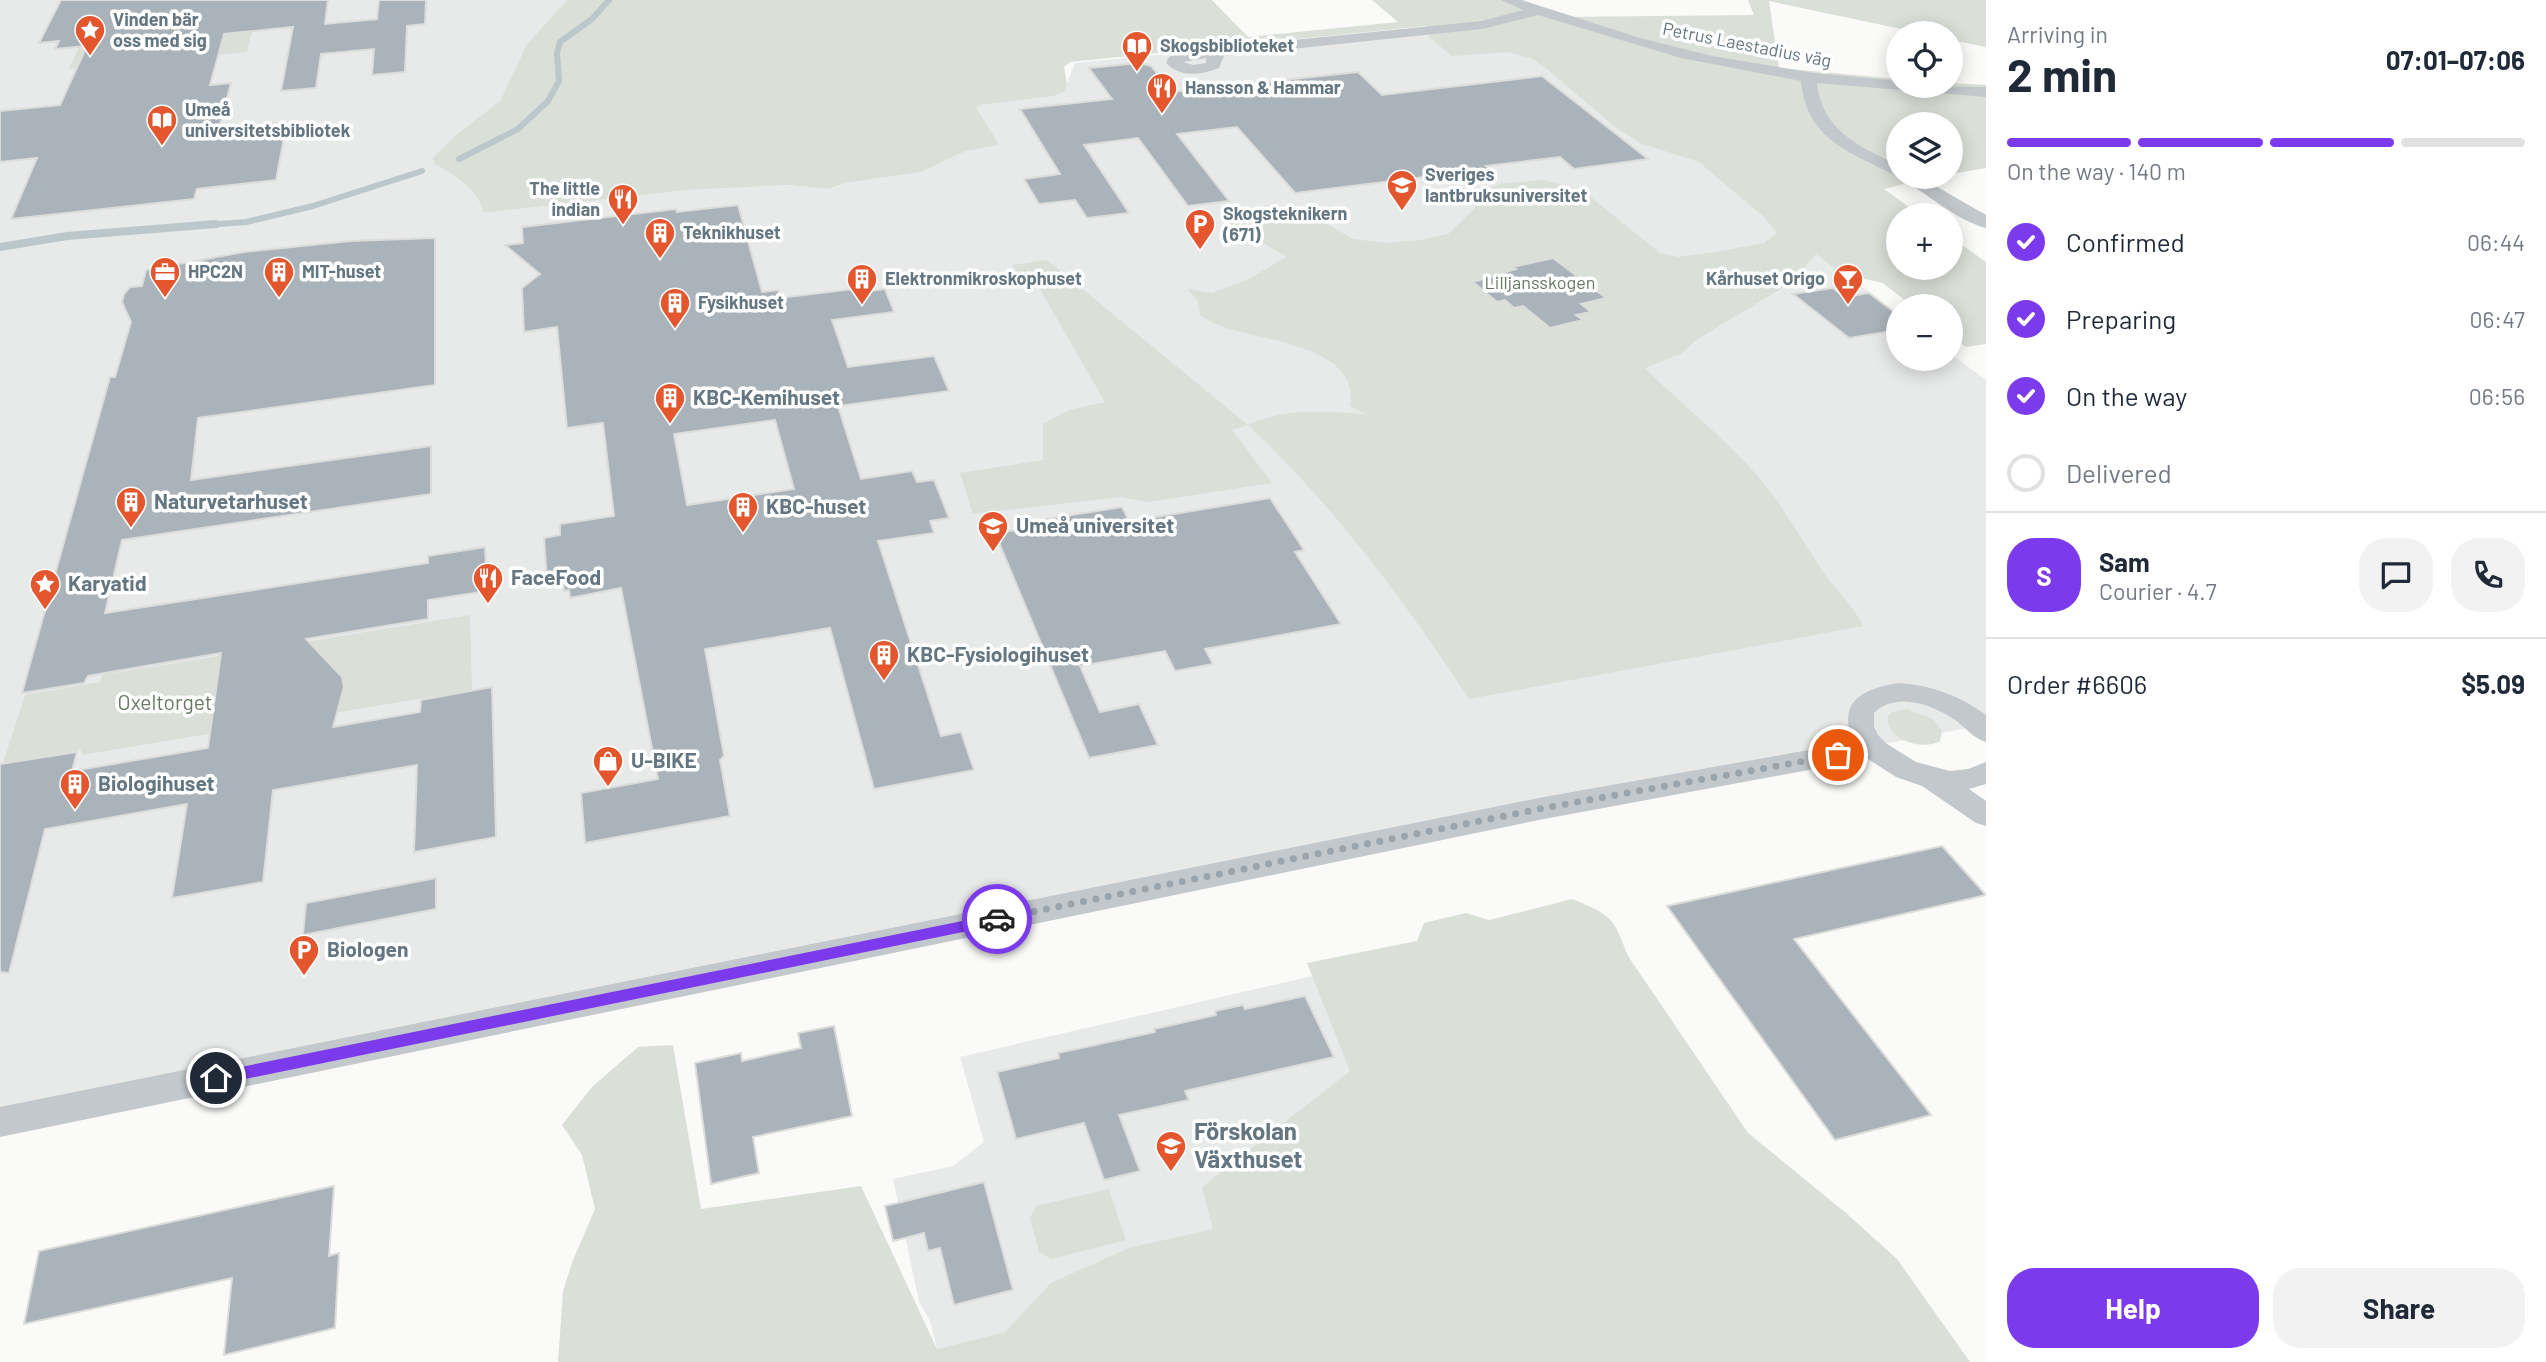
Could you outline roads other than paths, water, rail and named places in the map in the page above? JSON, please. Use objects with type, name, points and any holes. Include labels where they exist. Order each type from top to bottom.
[{"type":"street","name":"Petrus Laestadius väg","points":[[1508,0],[1677,53],[1810,78],[1986,92]]},
{"type":"street","points":[[1219,53],[1482,25],[1539,10]]},
{"type":"street","points":[[1810,78],[1811,100],[1816,112],[1831,130],[1869,158],[1886,166]]},
{"type":"street","points":[[1928,189],[1986,223]]},
{"type":"street","points":[[1985,729],[1951,705],[1925,695],[1896,692],[1878,696],[1864,706],[1860,715],[1862,729],[1873,748],[1900,767],[1930,778],[1951,781],[1986,772]]},
{"type":"street","points":[[0,1122],[1544,808],[1873,748]]},
{"type":"street","points":[[1930,778],[1986,815]]},
{"type":"waterway","points":[[459,159],[518,129],[548,101],[559,81],[557,53],[560,42],[592,19],[609,0]]},
{"type":"waterway","points":[[193,226],[246,222],[313,206],[422,171]]},
{"type":"waterway","points":[[0,247],[67,236],[216,224]]},
{"type":"place","name":"Vinden bär oss med sig","points":[[90,57]]},
{"type":"place","name":"Skogsbiblioteket","points":[[1137,73]]},
{"type":"place","name":"Hansson & Hammar","points":[[1162,115]]},
{"type":"place","name":"Umeå universitetsbibliotek","points":[[162,147]]},
{"type":"place","name":"Sveriges lantbruksuniversitet","points":[[1402,212]]},
{"type":"place","name":"The little indian","points":[[623,226]]},
{"type":"place","name":"Skogsteknikern (671)","points":[[1200,251]]},
{"type":"place","name":"Teknikhuset","points":[[660,260]]},
{"type":"place","name":"HPC2N","points":[[165,299]]},
{"type":"place","name":"MIT-huset","points":[[279,299]]},
{"type":"place","name":"Elektronmikroskophuset","points":[[862,306]]},
{"type":"place","name":"Kårhuset Origo","points":[[1848,306]]},
{"type":"place","name":"Fysikhuset","points":[[675,330]]},
{"type":"place","name":"KBC-Kemihuset","points":[[670,425]]},
{"type":"place","name":"Naturvetarhuset","points":[[131,529]]},
{"type":"place","name":"KBC-huset","points":[[743,534]]},
{"type":"place","name":"Umeå universitet","points":[[993,553]]},
{"type":"place","name":"FaceFood","points":[[488,605]]},
{"type":"place","name":"Karyatid","points":[[45,611]]},
{"type":"place","name":"KBC-Fysiologihuset","points":[[884,682]]},
{"type":"place","name":"U-BIKE","points":[[608,788]]},
{"type":"place","name":"Biologihuset","points":[[75,811]]},
{"type":"place","name":"Biologen","points":[[304,977]]},
{"type":"place","name":"Förskolan Växthuset","points":[[1171,1173]]},
{"type":"park label","name":"Lilljansskogen","points":[[1540,283]]},
{"type":"park label","name":"Oxeltorget","points":[[165,703]]}]
